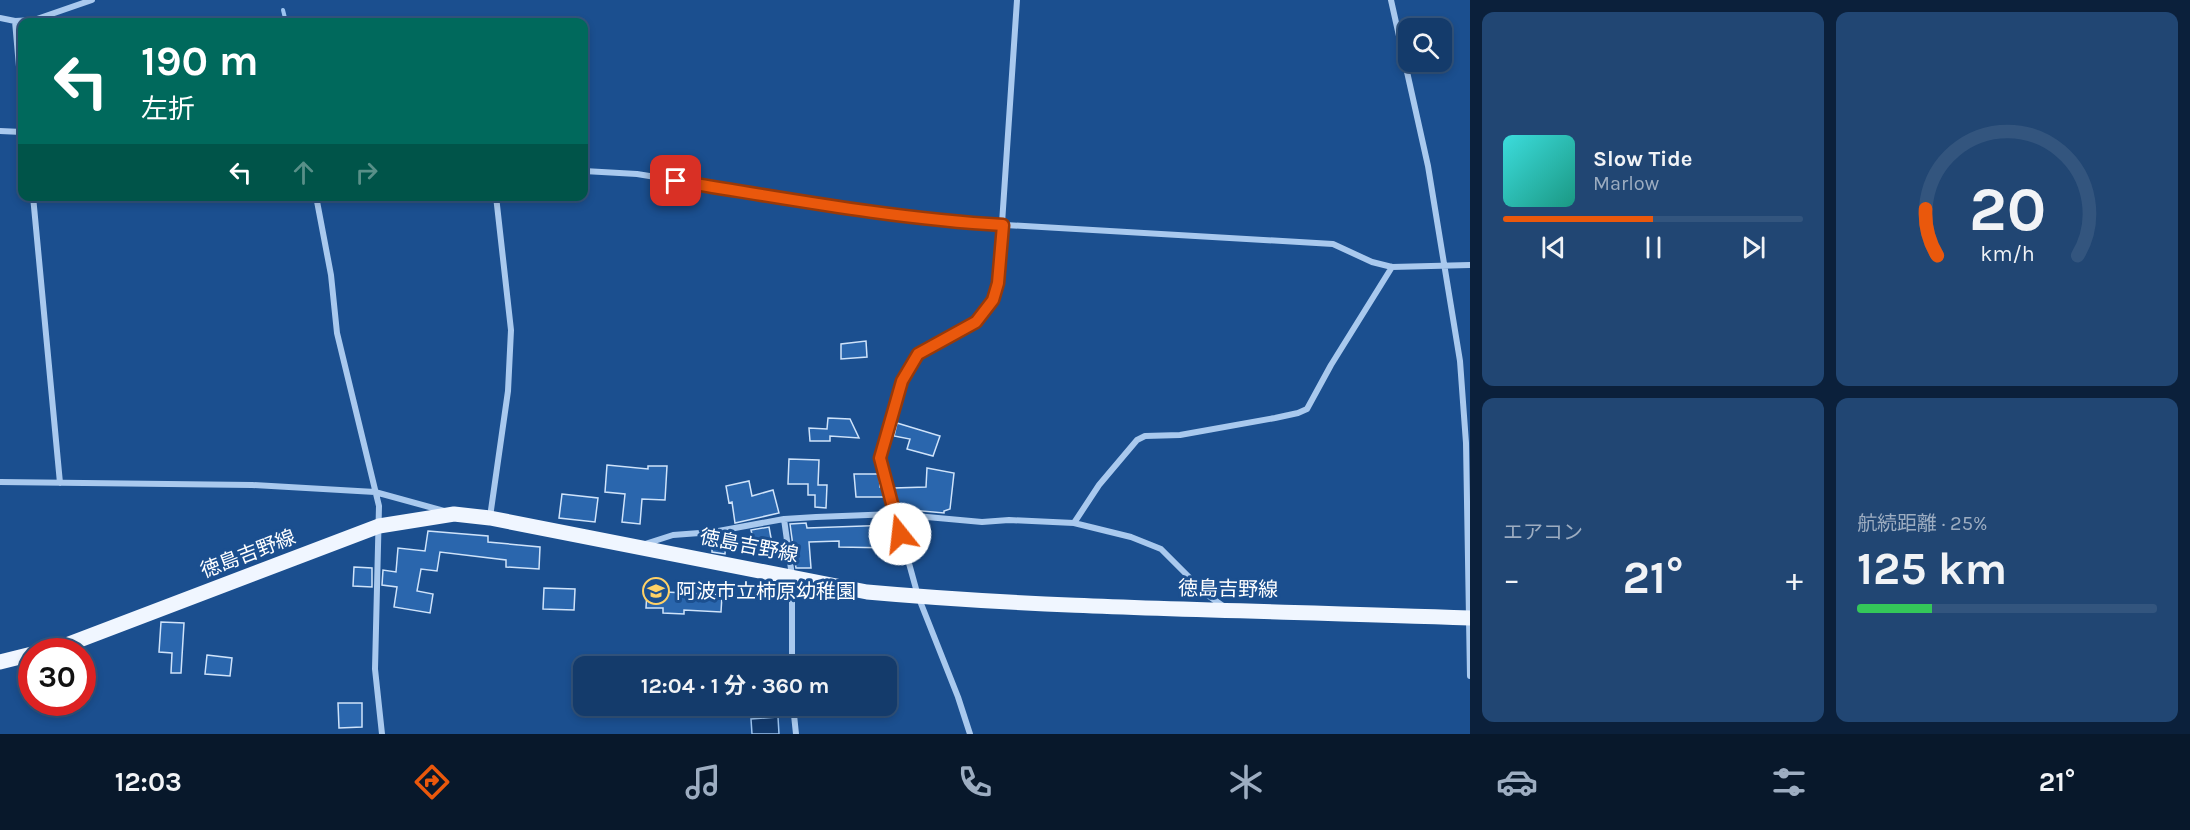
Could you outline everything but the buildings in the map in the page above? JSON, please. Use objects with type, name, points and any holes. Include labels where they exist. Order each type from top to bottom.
[{"type":"main road","name":"徳島吉野線","points":[[84,638],[379,526],[454,514],[490,518],[867,591],[918,596],[1156,609],[1227,609],[1470,618]]},
{"type":"main road","points":[[0,662],[18,658]]},
{"type":"street","points":[[39,18],[92,0]]},
{"type":"street","points":[[970,734],[958,697],[918,596],[880,458],[902,381],[918,354],[976,322],[993,300],[998,283],[1003,225],[1017,0]]},
{"type":"street","points":[[1391,0],[1428,166],[1460,360],[1466,443],[1470,676]]},
{"type":"street","points":[[0,18],[18,21]]},
{"type":"street","points":[[15,21],[18,55]]},
{"type":"street","points":[[0,131],[18,132]]},
{"type":"street","points":[[588,171],[637,174],[879,212],[971,223],[1333,244],[1372,262],[1392,267],[1470,265]]},
{"type":"street","points":[[33,201],[60,483]]},
{"type":"street","points":[[317,201],[331,275],[337,333],[379,506],[375,669],[382,734]]},
{"type":"street","points":[[490,518],[508,391],[511,330],[497,201]]},
{"type":"street","points":[[1074,523],[1099,485],[1137,440],[1145,436],[1180,435],[1275,418],[1307,409],[1331,365],[1392,267]]},
{"type":"street","points":[[0,482],[252,485],[375,492],[454,514]]},
{"type":"street","points":[[639,546],[674,535],[713,532],[784,519],[894,514],[982,522],[1009,520],[1074,523],[1131,537],[1161,549],[1206,594],[1227,609]]},
{"type":"street","points":[[784,519],[792,576],[792,656]]},
{"type":"street","points":[[794,716],[796,734]]},
{"type":"water","points":[[778,717],[779,734],[752,734],[751,719]]},
{"type":"waterway","points":[[283,10],[285,18]]},
{"type":"place","name":"阿波市立柿原幼稚園","points":[[656,591]]},
{"type":"route","points":[[676,181],[879,212],[1003,225],[998,283],[993,300],[976,322],[918,354],[902,381],[880,458],[900,534]]}]
